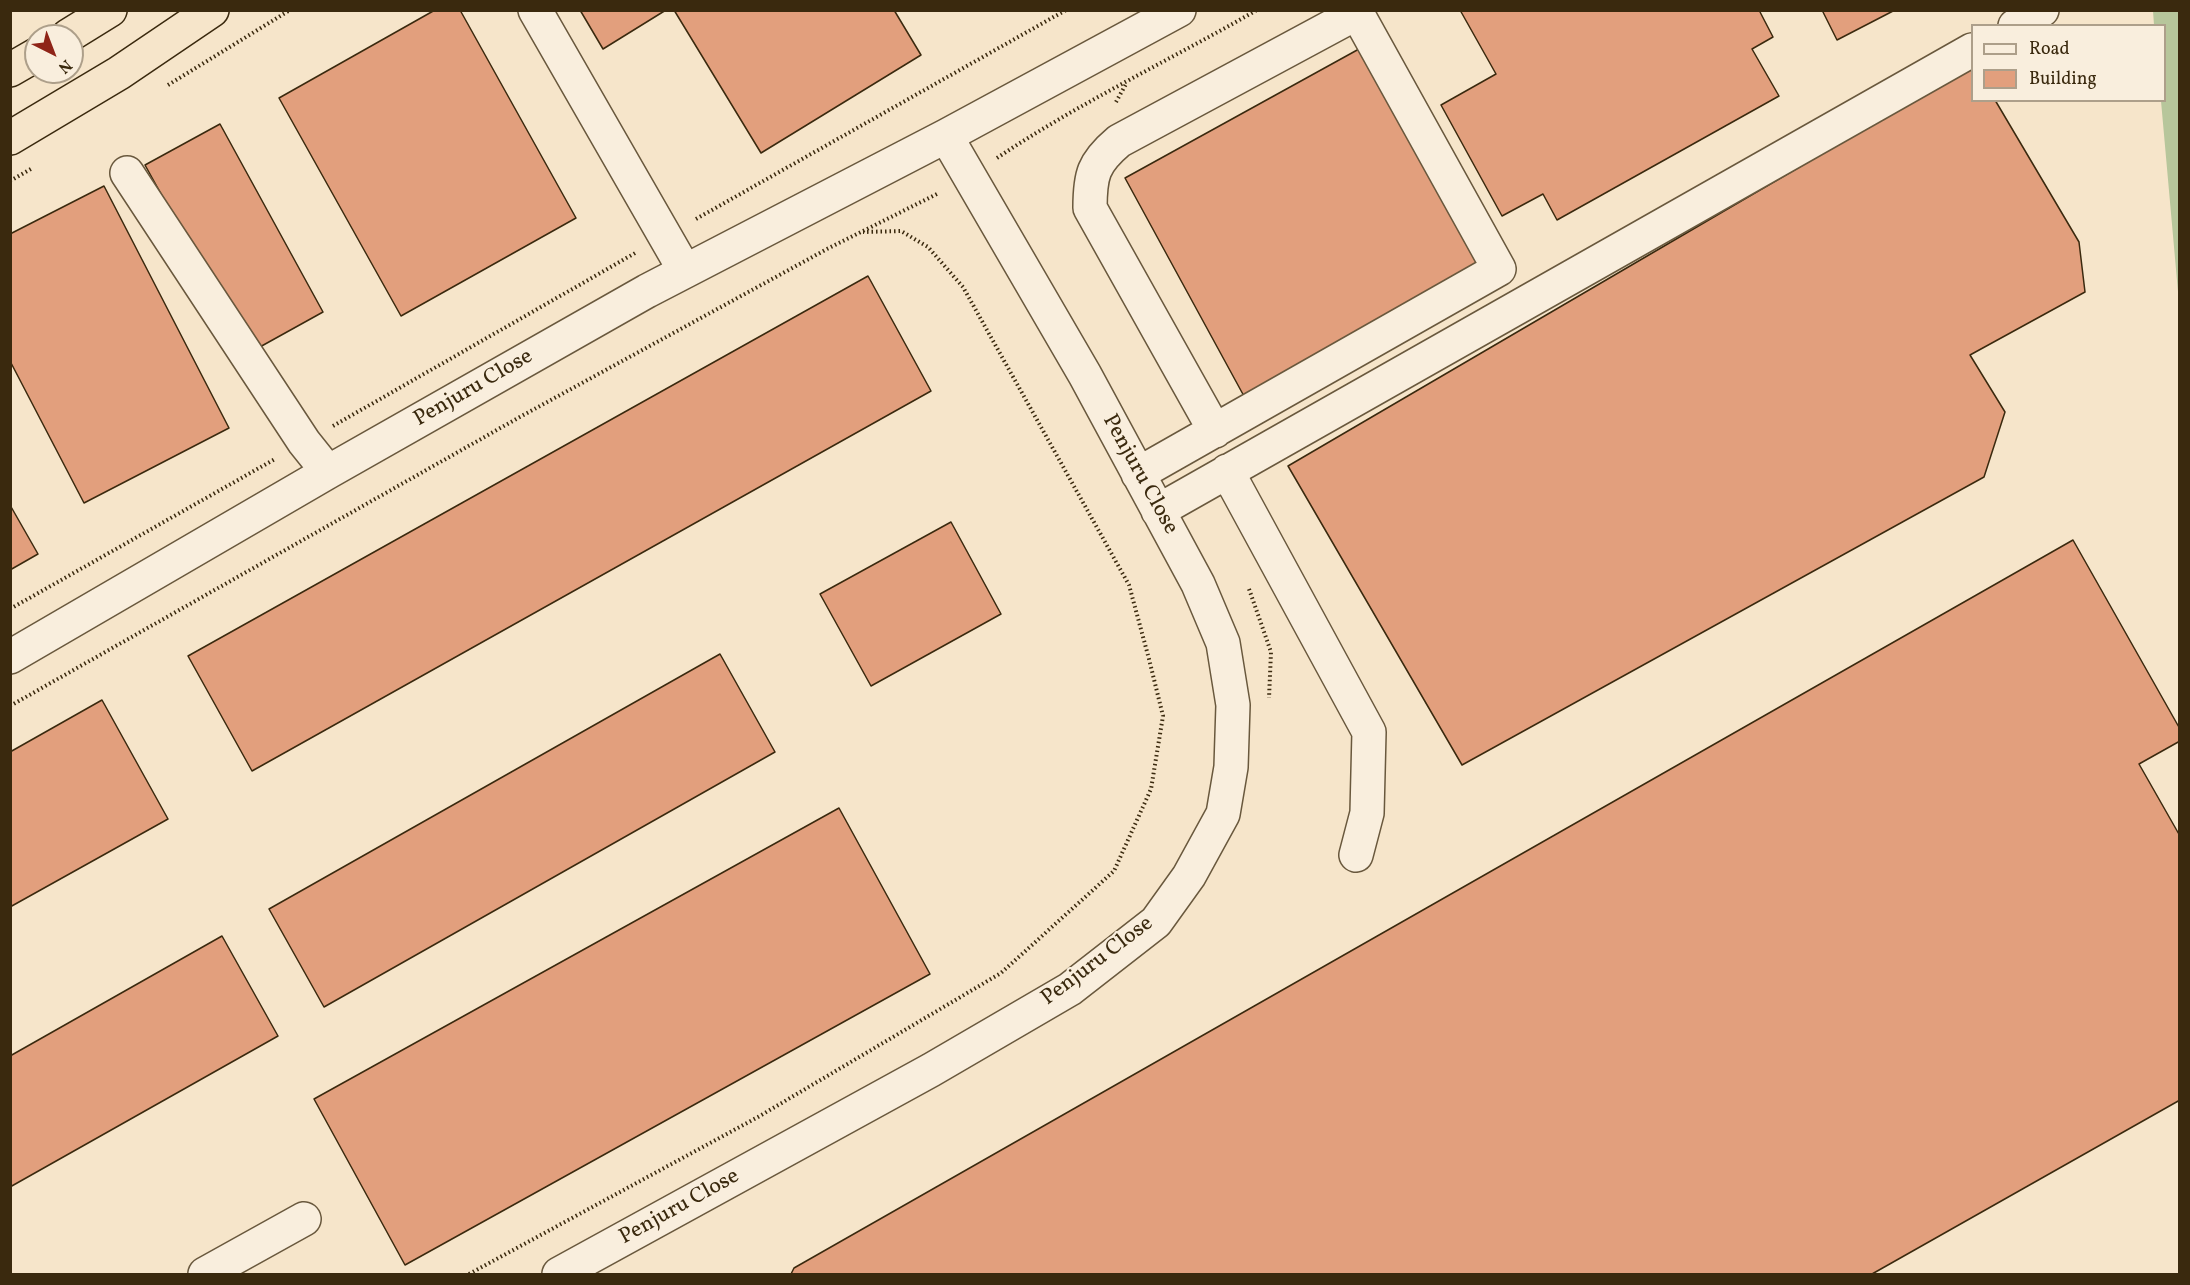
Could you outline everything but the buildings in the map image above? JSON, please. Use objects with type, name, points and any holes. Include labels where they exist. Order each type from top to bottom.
[{"type":"highway","points":[[84,26],[110,10]]},
{"type":"highway","points":[[10,138],[119,73],[212,10]]},
{"type":"highway","points":[[10,70],[24,62]]},
{"type":"street","points":[[535,10],[663,237],[685,271]]},
{"type":"street","name":"Penjuru Close","points":[[10,657],[328,472],[685,271],[946,136],[1179,10]]},
{"type":"street","points":[[2018,24],[2042,10]]},
{"type":"street","points":[[1138,474],[1215,431],[1499,269],[1357,13],[1119,141],[1102,155],[1090,178],[1090,208],[1215,431]]},
{"type":"street","points":[[1158,511],[1971,51]]},
{"type":"street","name":"Penjuru Close","points":[[559,1275],[931,1070],[1070,989],[1155,922],[1189,876],[1223,814],[1231,767],[1233,705],[1222,643],[1198,584],[1085,375],[946,136]]},
{"type":"street","points":[[127,173],[304,442],[328,472]]},
{"type":"street","points":[[1227,471],[1369,732],[1367,813],[1356,855]]},
{"type":"street","points":[[205,1275],[304,1219]]},
{"type":"path","points":[[327,429],[1066,10]]},
{"type":"path","points":[[10,706],[529,412],[827,249],[969,177],[1049,123],[1126,84],[1257,10]]},
{"type":"path","points":[[1110,112],[1126,84]]},
{"type":"path","points":[[469,1275],[758,1117],[1001,973],[1114,871],[1151,789],[1163,716],[1129,585],[963,286],[928,247],[901,231],[862,232]]},
{"type":"path","points":[[10,609],[276,458]]},
{"type":"path","points":[[1249,588],[1271,652],[1269,707]]},
{"type":"green space","points":[[2153,11],[2179,11],[2179,303],[2161,102],[2166,102],[2166,24],[2154,24]]}]
